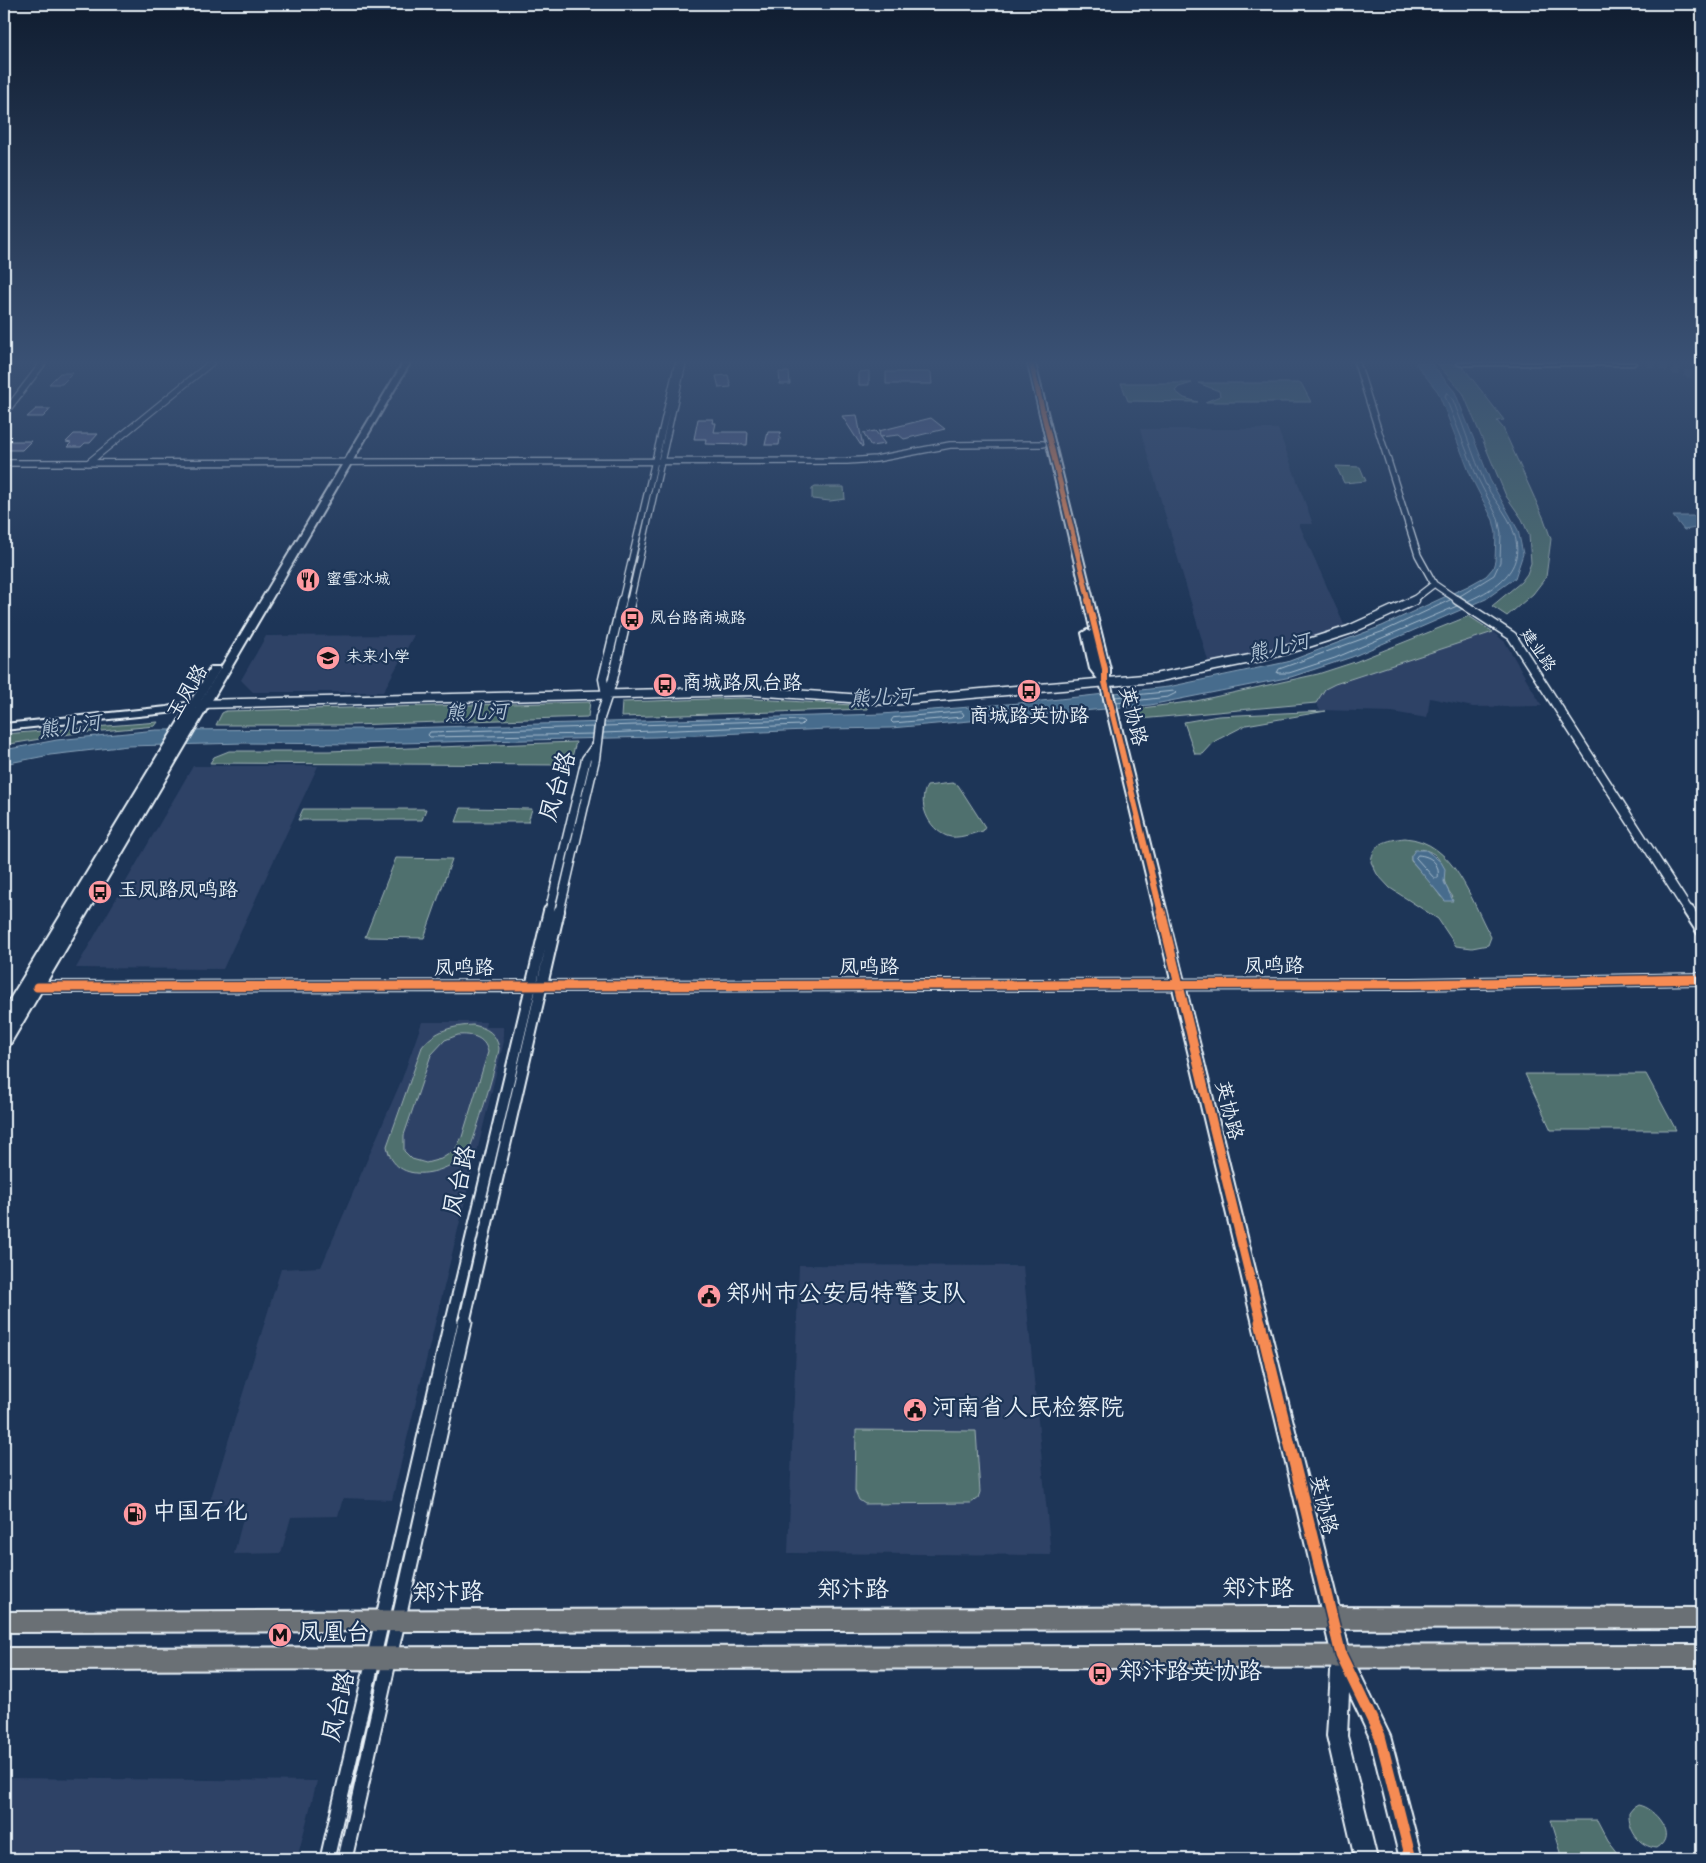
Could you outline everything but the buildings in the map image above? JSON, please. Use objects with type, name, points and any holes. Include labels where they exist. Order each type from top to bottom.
[{"type":"main road","name":"郑汴路","points":[[4,1622],[1332,1617],[1702,1618]]},
{"type":"main road","points":[[4,1659],[382,1660],[1341,1655],[1702,1656]]},
{"type":"street","points":[[88,463],[104,450]]},
{"type":"street","name":"玉凤路","points":[[4,1020],[169,755],[350,450]]},
{"type":"street","name":"玉凤路","points":[[343,462],[351,450]]},
{"type":"street","points":[[606,694],[603,679],[657,450]]},
{"type":"street","points":[[594,748],[606,694],[613,679],[664,450]]},
{"type":"street","points":[[4,463],[847,461],[876,459],[921,450]]},
{"type":"street","name":"英协路","points":[[1045,450],[1095,669],[1106,685]]},
{"type":"street","name":"英协路","points":[[1052,450],[1105,669],[1106,685],[1341,1655],[1380,1736],[1411,1859]]},
{"type":"street","name":"建业路","points":[[1385,450],[1418,555],[1434,584],[1477,611],[1508,633],[1518,643],[1702,931]]},
{"type":"street","points":[[4,721],[169,704],[760,691],[890,701],[1106,685],[1170,676],[1279,652],[1349,630],[1416,599],[1431,589],[1434,584]]},
{"type":"street","points":[[4,727],[167,710],[199,704]]},
{"type":"street","name":"凤台路","points":[[345,1859],[390,1622],[536,986],[595,759],[594,748]]},
{"type":"street","name":"玉凤路","points":[[4,1042],[169,755]]},
{"type":"street","name":"凤鸣路","points":[[36,987],[1471,984],[1702,979]]},
{"type":"street","name":"凤台路","points":[[327,1859],[382,1660],[536,986]]},
{"type":"street","name":"英协路","points":[[1341,1655],[1338,1736],[1366,1859]]},
{"type":"shaded area","points":[[1146,450],[1286,450],[1313,524],[1299,524],[1345,627],[1297,644],[1209,664]]},
{"type":"shaded area","points":[[1493,632],[1505,642],[1542,706],[1473,707],[1430,698],[1427,718],[1392,712],[1320,710],[1316,703],[1325,689],[1335,684]]},
{"type":"shaded area","name":"未来小学","points":[[414,635],[383,692],[253,692],[241,680],[266,636]]},
{"type":"shaded area","points":[[193,766],[318,766],[223,969],[76,968]]},
{"type":"shaded area","points":[[422,1022],[486,1022],[485,1027],[503,1027],[504,1041],[392,1500],[343,1498],[338,1516],[291,1517],[281,1553],[234,1554],[247,1503],[209,1504],[281,1269],[321,1267],[402,1079]]},
{"type":"shaded area","name":"河南省人民检察院","points":[[799,1265],[1023,1266],[1051,1555],[788,1553]]},
{"type":"shaded area","points":[[4,1778],[317,1781],[297,1859],[4,1859]]},
{"type":"green space","points":[[1487,450],[1513,450],[1551,539],[1546,577],[1533,594],[1507,616],[1492,606],[1521,582],[1527,574],[1531,563],[1529,535],[1522,519],[1506,496]]},
{"type":"green space","points":[[1336,466],[1360,467],[1366,481],[1344,483]]},
{"type":"green space","points":[[815,487],[844,487],[845,499],[830,501],[812,499],[812,489]]},
{"type":"green space","points":[[1469,616],[1493,632],[1335,684],[1325,689],[1316,703],[1129,720],[1127,710],[1196,701],[1318,674],[1355,662]]},
{"type":"green space","points":[[741,698],[867,706],[867,709],[621,717],[622,702]]},
{"type":"green space","points":[[590,702],[588,717],[352,725],[216,725],[222,713],[226,711]]},
{"type":"green space","points":[[1326,711],[1246,725],[1215,741],[1203,754],[1195,754],[1184,722],[1218,716]]},
{"type":"green space","points":[[158,722],[155,726],[70,734],[4,745],[4,734]]},
{"type":"green space","points":[[576,742],[572,757],[566,761],[565,765],[210,763],[214,757],[229,751],[329,751]]},
{"type":"green space","points":[[952,783],[958,785],[985,827],[983,831],[960,837],[951,837],[940,833],[930,822],[926,815],[923,800],[927,786]]},
{"type":"green space","points":[[461,808],[532,809],[528,822],[456,822]]},
{"type":"green space","points":[[303,809],[426,809],[422,820],[298,820]]},
{"type":"green space","points":[[1405,838],[1422,842],[1437,850],[1449,861],[1468,890],[1491,937],[1488,945],[1472,948],[1456,946],[1438,919],[1390,888],[1377,874],[1371,862],[1375,851],[1387,841]],"holes":[[[1421,849],[1434,854],[1440,861],[1446,885],[1453,897],[1441,897],[1429,880],[1411,861],[1411,856]]]},
{"type":"green space","points":[[396,858],[452,859],[424,938],[365,937]]},
{"type":"green space","points":[[478,1026],[490,1032],[496,1038],[499,1048],[486,1099],[469,1150],[460,1159],[437,1171],[411,1172],[400,1168],[392,1159],[387,1146],[422,1047],[427,1041],[445,1030]],"holes":[[[463,1035],[473,1036],[481,1040],[488,1052],[462,1137],[455,1150],[441,1159],[426,1163],[412,1159],[404,1151],[404,1135],[431,1055],[445,1040]]]},
{"type":"green space","points":[[1525,1074],[1646,1074],[1676,1130],[1551,1130]]},
{"type":"green space","points":[[856,1430],[976,1431],[980,1492],[978,1498],[971,1503],[865,1504],[859,1500],[855,1491]]},
{"type":"green space","points":[[1638,1805],[1651,1811],[1662,1823],[1665,1837],[1663,1843],[1657,1848],[1640,1841],[1630,1826],[1629,1813]]},
{"type":"green space","points":[[1551,1820],[1597,1820],[1608,1841],[1622,1859],[1563,1859]]},
{"type":"water","points":[[1461,450],[1478,450],[1490,480],[1518,530],[1523,554],[1515,578],[1486,599],[1352,657],[1291,677],[1150,705],[891,728],[655,737],[356,744],[244,743],[128,746],[50,755],[4,764],[4,750],[57,740],[156,730],[369,729],[882,714],[1032,702],[1168,687],[1287,662],[1382,626],[1486,576],[1493,568],[1495,561],[1496,533],[1493,520],[1472,479]]},
{"type":"water","points":[[1673,516],[1702,516],[1702,527],[1684,530]]},
{"type":"water","points":[[1415,850],[1426,850],[1441,862],[1445,869],[1444,882],[1453,901],[1445,901],[1411,860]]},
{"type":"cycle path","points":[[1052,450],[1105,669],[1105,682],[1341,1655],[1380,1736],[1411,1859]]},
{"type":"cycle path","points":[[37,987],[1411,984],[1702,979]]},
{"type":"place","name":"蜜雪冰城","points":[[308,580]]},
{"type":"place","name":"凤台路商城路","points":[[632,619]]},
{"type":"place","name":"未来小学","points":[[328,658]]},
{"type":"place","name":"商城路凤台路","points":[[665,685]]},
{"type":"place","name":"商城路英协路","points":[[1029,691]]},
{"type":"place","name":"玉凤路凤鸣路","points":[[100,892]]},
{"type":"place","name":"郑州市公安局特警支队","points":[[709,1296]]},
{"type":"place","name":"河南省人民检察院","points":[[915,1410]]},
{"type":"place","name":"中国石化","points":[[135,1514]]},
{"type":"place","name":"凤凰台","points":[[280,1635]]},
{"type":"place","name":"郑汴路英协路","points":[[1100,1674]]},
{"type":"water label","name":"熊儿河","points":[[1279,650]]},
{"type":"water label","name":"熊儿河","points":[[881,700]]},
{"type":"water label","name":"熊儿河","points":[[476,715]]},
{"type":"water label","name":"熊儿河","points":[[70,729]]}]
